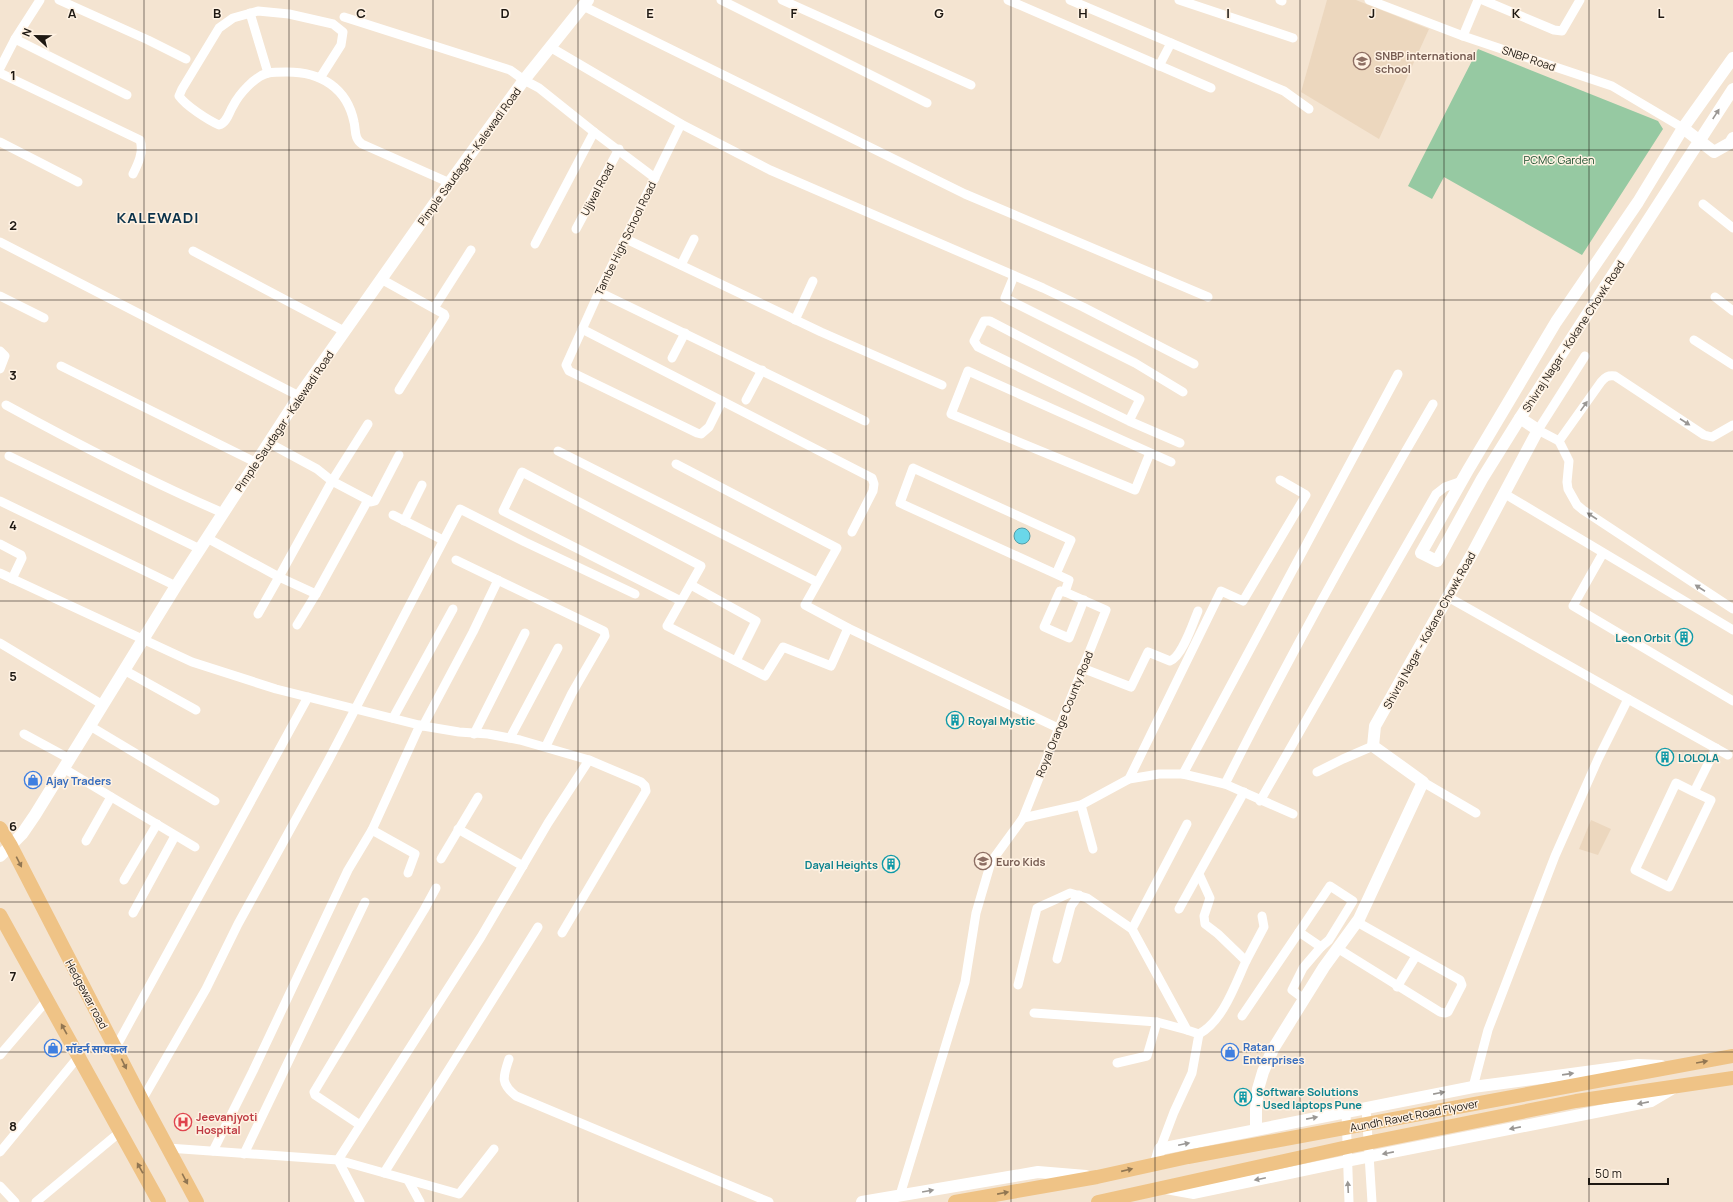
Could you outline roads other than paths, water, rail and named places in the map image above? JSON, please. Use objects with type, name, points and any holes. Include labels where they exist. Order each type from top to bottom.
[{"type":"main road","name":"Hedgewar road","points":[[0,828],[11,846],[142,1100],[197,1202]]},
{"type":"main road","points":[[0,915],[48,999],[159,1202]]},
{"type":"main road","name":"Aundh Ravet Road Flyover","points":[[955,1202],[1097,1177],[1156,1163],[1733,1056]]},
{"type":"main road","name":"Aundh Ravet Road Flyover","points":[[1100,1202],[1352,1146],[1576,1102],[1677,1085],[1733,1078]]},
{"type":"street","points":[[0,68],[15,39],[40,0]]},
{"type":"street","points":[[59,0],[148,40],[186,59]]},
{"type":"street","points":[[721,0],[926,103]]},
{"type":"street","points":[[782,0],[972,85]]},
{"type":"street","points":[[1008,0],[1211,88]]},
{"type":"street","points":[[1070,0],[1284,91],[1309,109]]},
{"type":"street","points":[[1179,0],[1293,38]]},
{"type":"street","points":[[1463,36],[1478,0]]},
{"type":"street","points":[[1483,0],[1554,30],[1562,31],[1580,0]]},
{"type":"street","name":"SNBP Road","points":[[1373,1],[1463,36],[1612,86],[1683,128]]},
{"type":"street","points":[[585,3],[965,194],[1208,297]]},
{"type":"street","name":"Pimple Saudagar - Kalewadi Road","points":[[0,856],[11,846],[36,815],[176,586],[299,396],[524,80],[585,3]]},
{"type":"street","points":[[320,78],[341,45],[343,32],[333,24],[289,14],[258,11],[233,18],[219,28],[179,96],[183,101],[211,121],[220,125],[223,124],[233,105],[248,85],[268,73],[306,72],[333,85],[346,99],[352,112],[358,142],[450,183]]},
{"type":"street","points":[[250,13],[268,73]]},
{"type":"street","name":"Tambe High School Road","points":[[344,17],[510,70],[539,88],[655,178],[599,292],[566,365],[569,370],[701,434],[709,427],[722,400]]},
{"type":"street","points":[[15,39],[127,95]]},
{"type":"street","points":[[1159,66],[1171,43]]},
{"type":"street","points":[[550,47],[681,124],[770,170],[1083,307],[1194,364]]},
{"type":"street","name":"Shivraj Nagar - Kokane Chowk Road","points":[[1482,479],[1437,561],[1421,553],[1556,322],[1638,202],[1683,128],[1733,58]]},
{"type":"street","points":[[0,73],[140,140],[142,146],[139,162],[132,174]]},
{"type":"street","name":"Shivraj Nagar - Kokane Chowk Road","points":[[1373,746],[1375,726],[1505,494],[1538,430],[1520,418],[1733,89]]},
{"type":"street","points":[[655,178],[681,124]]},
{"type":"street","points":[[1683,128],[1714,152],[1730,143],[1733,138]]},
{"type":"street","points":[[535,244],[594,132]]},
{"type":"street","points":[[0,142],[78,182]]},
{"type":"street","name":"Ujjwal Road","points":[[576,229],[618,150]]},
{"type":"street","points":[[1703,204],[1733,228]]},
{"type":"street","points":[[626,239],[795,320],[942,385]]},
{"type":"street","points":[[681,266],[694,239]]},
{"type":"street","points":[[0,242],[299,396]]},
{"type":"street","points":[[434,308],[471,250]]},
{"type":"street","points":[[193,251],[344,331]]},
{"type":"street","points":[[1014,276],[1005,298],[1134,363],[1183,392]]},
{"type":"street","points":[[381,279],[434,308],[445,316],[399,390]]},
{"type":"street","points":[[795,320],[813,282]]},
{"type":"street","points":[[599,292],[865,421]]},
{"type":"street","points":[[0,296],[44,318]]},
{"type":"street","points":[[1715,297],[1733,311]]},
{"type":"street","points":[[1129,421],[1140,399],[990,321],[984,321],[974,341],[978,347],[1129,421],[1180,443]]},
{"type":"street","points":[[582,329],[872,478],[874,484],[873,491],[852,532]]},
{"type":"street","points":[[672,358],[685,333]]},
{"type":"street","points":[[1694,340],[1733,365]]},
{"type":"street","points":[[0,351],[5,356],[0,369]]},
{"type":"street","points":[[1584,356],[1538,430],[1559,441],[1569,461],[1567,482],[1568,489],[1577,505],[1733,609]]},
{"type":"street","points":[[61,366],[255,462]]},
{"type":"street","points":[[746,400],[762,370]]},
{"type":"street","points":[[1150,453],[1135,490],[951,414],[968,371],[1171,462]]},
{"type":"street","points":[[1182,774],[1398,374]]},
{"type":"street","points":[[1559,441],[1601,382],[1611,375],[1615,376],[1704,435],[1712,437],[1733,425]]},
{"type":"street","points":[[1225,784],[1263,709],[1362,526],[1433,404]]},
{"type":"street","points":[[6,405],[181,495],[223,513]]},
{"type":"street","points":[[1260,800],[1436,494],[1445,487],[1465,476],[1482,479],[1520,418]]},
{"type":"street","points":[[258,614],[332,481],[368,424]]},
{"type":"street","points":[[269,443],[317,469],[332,481],[372,502],[375,501],[399,455]]},
{"type":"street","points":[[558,451],[817,582]]},
{"type":"street","points":[[9,456],[200,549]]},
{"type":"street","points":[[676,464],[837,548],[805,605],[848,628],[1058,728]]},
{"type":"street","points":[[1056,574],[1071,540],[913,468],[900,504],[1069,580],[1065,592]]},
{"type":"street","points":[[681,601],[503,511],[522,472],[701,566],[667,626],[765,676],[784,647],[831,666],[848,628]]},
{"type":"street","points":[[1129,779],[1220,591],[1243,602],[1306,494],[1280,480]]},
{"type":"street","points":[[404,521],[422,485]]},
{"type":"street","points":[[1505,494],[1733,630]]},
{"type":"street","points":[[297,625],[316,594],[368,500]]},
{"type":"street","points":[[0,501],[176,586]]},
{"type":"street","points":[[142,1100],[206,989],[238,924],[355,709],[460,509],[525,542],[635,594]]},
{"type":"street","points":[[393,515],[443,540]]},
{"type":"street","points":[[207,538],[279,577],[316,594]]},
{"type":"street","points":[[0,544],[21,555],[22,558],[12,579]]},
{"type":"street","points":[[1603,553],[1574,606],[1733,701]]},
{"type":"street","points":[[456,560],[604,631],[605,636],[572,693],[546,746]]},
{"type":"street","points":[[0,573],[192,662],[276,689],[422,725],[474,734],[488,734],[546,746],[589,760],[641,782],[645,786],[646,791],[562,932]]},
{"type":"street","points":[[213,1151],[253,1071],[348,870],[372,830],[422,725],[473,632],[498,580]]},
{"type":"street","points":[[691,585],[756,621],[736,661]]},
{"type":"street","points":[[1060,591],[1084,600],[1069,638],[1044,626],[1060,591]]},
{"type":"street","points":[[1448,597],[1628,700],[1728,754]]},
{"type":"street","name":"Royal Orange County Road","points":[[900,1195],[964,982],[976,913],[991,862],[1023,818],[1106,610],[1084,600]]},
{"type":"street","points":[[393,718],[453,609]]},
{"type":"street","points":[[1082,668],[1131,687],[1148,652],[1170,661],[1173,660],[1180,652],[1198,611]]},
{"type":"street","points":[[474,734],[525,633]]},
{"type":"street","points":[[0,643],[103,705]]},
{"type":"street","points":[[510,738],[558,648]]},
{"type":"street","points":[[124,670],[196,710]]},
{"type":"street","points":[[116,1047],[308,697]]},
{"type":"street","points":[[1473,1086],[1488,1030],[1555,856],[1598,759],[1628,700]]},
{"type":"street","points":[[90,726],[215,801]]},
{"type":"street","points":[[24,734],[111,797],[195,847]]},
{"type":"street","points":[[1318,772],[1373,746],[1423,782],[1476,813]]},
{"type":"street","points":[[1694,792],[1716,748]]},
{"type":"street","points":[[338,1160],[481,937],[548,823],[589,760]]},
{"type":"street","points":[[1023,818],[1081,805],[1129,779],[1159,774],[1182,774],[1225,784],[1292,814]]},
{"type":"street","points":[[1256,1129],[1258,1089],[1263,1072],[1273,1049],[1304,999],[1357,922],[1423,782]]},
{"type":"street","points":[[1676,783],[1694,792],[1711,800],[1669,887],[1636,870],[1676,783]]},
{"type":"street","points":[[1179,910],[1244,792]]},
{"type":"street","points":[[441,859],[478,796]]},
{"type":"street","points":[[86,841],[111,797]]},
{"type":"street","points":[[1081,805],[1093,848]]},
{"type":"street","points":[[124,880],[157,824]]},
{"type":"street","points":[[1132,929],[1187,824]]},
{"type":"street","points":[[458,829],[523,866]]},
{"type":"street","points":[[372,830],[415,854],[408,873]]},
{"type":"street","points":[[133,913],[175,836]]},
{"type":"street","points":[[1199,874],[1210,898],[1204,916],[1205,924],[1218,934],[1246,961]]},
{"type":"street","points":[[1242,1016],[1330,886],[1353,901],[1329,940],[1303,968],[1292,990],[1304,999]]},
{"type":"street","points":[[360,1125],[315,1095],[314,1092],[436,888]]},
{"type":"street","points":[[1018,985],[1037,908],[1070,893],[1079,895],[1087,898],[1132,929],[1186,1030]]},
{"type":"street","points":[[1057,959],[1072,906],[1079,895]]},
{"type":"street","points":[[244,1154],[365,902]]},
{"type":"street","points":[[1034,1013],[1157,1022],[1199,1034],[1205,1031],[1225,1007],[1246,961],[1264,927],[1262,916]]},
{"type":"street","points":[[1338,948],[1440,1012],[1448,1012],[1462,985],[1462,982],[1357,922]]},
{"type":"street","points":[[384,1173],[538,928]]},
{"type":"street","points":[[1299,932],[1321,947]]},
{"type":"street","points":[[1398,987],[1416,956]]},
{"type":"street","points":[[0,1055],[48,999]]},
{"type":"street","points":[[1117,1063],[1147,1056],[1157,1022]]},
{"type":"street","points":[[1156,1163],[1174,1112],[1192,1073],[1199,1034]]},
{"type":"street","points":[[0,1152],[79,1056]]},
{"type":"street","points":[[509,1059],[503,1076],[506,1088],[516,1096],[769,1202]]},
{"type":"street","points":[[1160,1150],[1256,1129],[1473,1086],[1638,1065],[1672,1067]]},
{"type":"street","points":[[1165,1187],[1194,1193],[1651,1101],[1677,1085]]},
{"type":"street","points":[[1366,1108],[1372,1202]]},
{"type":"street","points":[[1346,1112],[1349,1202]]},
{"type":"street","points":[[36,1202],[120,1132]]},
{"type":"street","points":[[168,1148],[338,1160],[459,1194],[494,1149]]},
{"type":"street","points":[[338,1160],[360,1202]]},
{"type":"street","points":[[862,1202],[1038,1172],[1097,1177]]},
{"type":"street","points":[[408,1180],[420,1202]]},
{"type":"street","points":[[0,1186],[15,1202]]},
{"type":"water","points":[[1019,528],[1025,528],[1030,533],[1028,542],[1025,544],[1019,544],[1014,539],[1014,533]]},
{"type":"place","name":"SNBP international school","points":[[1362,61]]},
{"type":"place","name":"Leon Orbit","points":[[1684,637]]},
{"type":"place","name":"Royal Mystic","points":[[955,720]]},
{"type":"place","name":"LOLOLA","points":[[1665,757]]},
{"type":"place","name":"Ajay Traders","points":[[33,780]]},
{"type":"place","name":"Euro Kids","points":[[983,861]]},
{"type":"place","name":"Dayal Heights","points":[[891,864]]},
{"type":"place","name":"मॉडर्न सायकल","points":[[53,1048]]},
{"type":"place","name":"Ratan Enterprises","points":[[1230,1052]]},
{"type":"place","name":"Software Solutions - Used laptops Pune","points":[[1243,1097]]},
{"type":"place","name":"Jeevanjyoti Hospital","points":[[183,1122]]},
{"type":"district","name":"KALEWADI","points":[[158,217]]},
{"type":"park label","name":"PCMC Garden","points":[[1559,159]]}]
